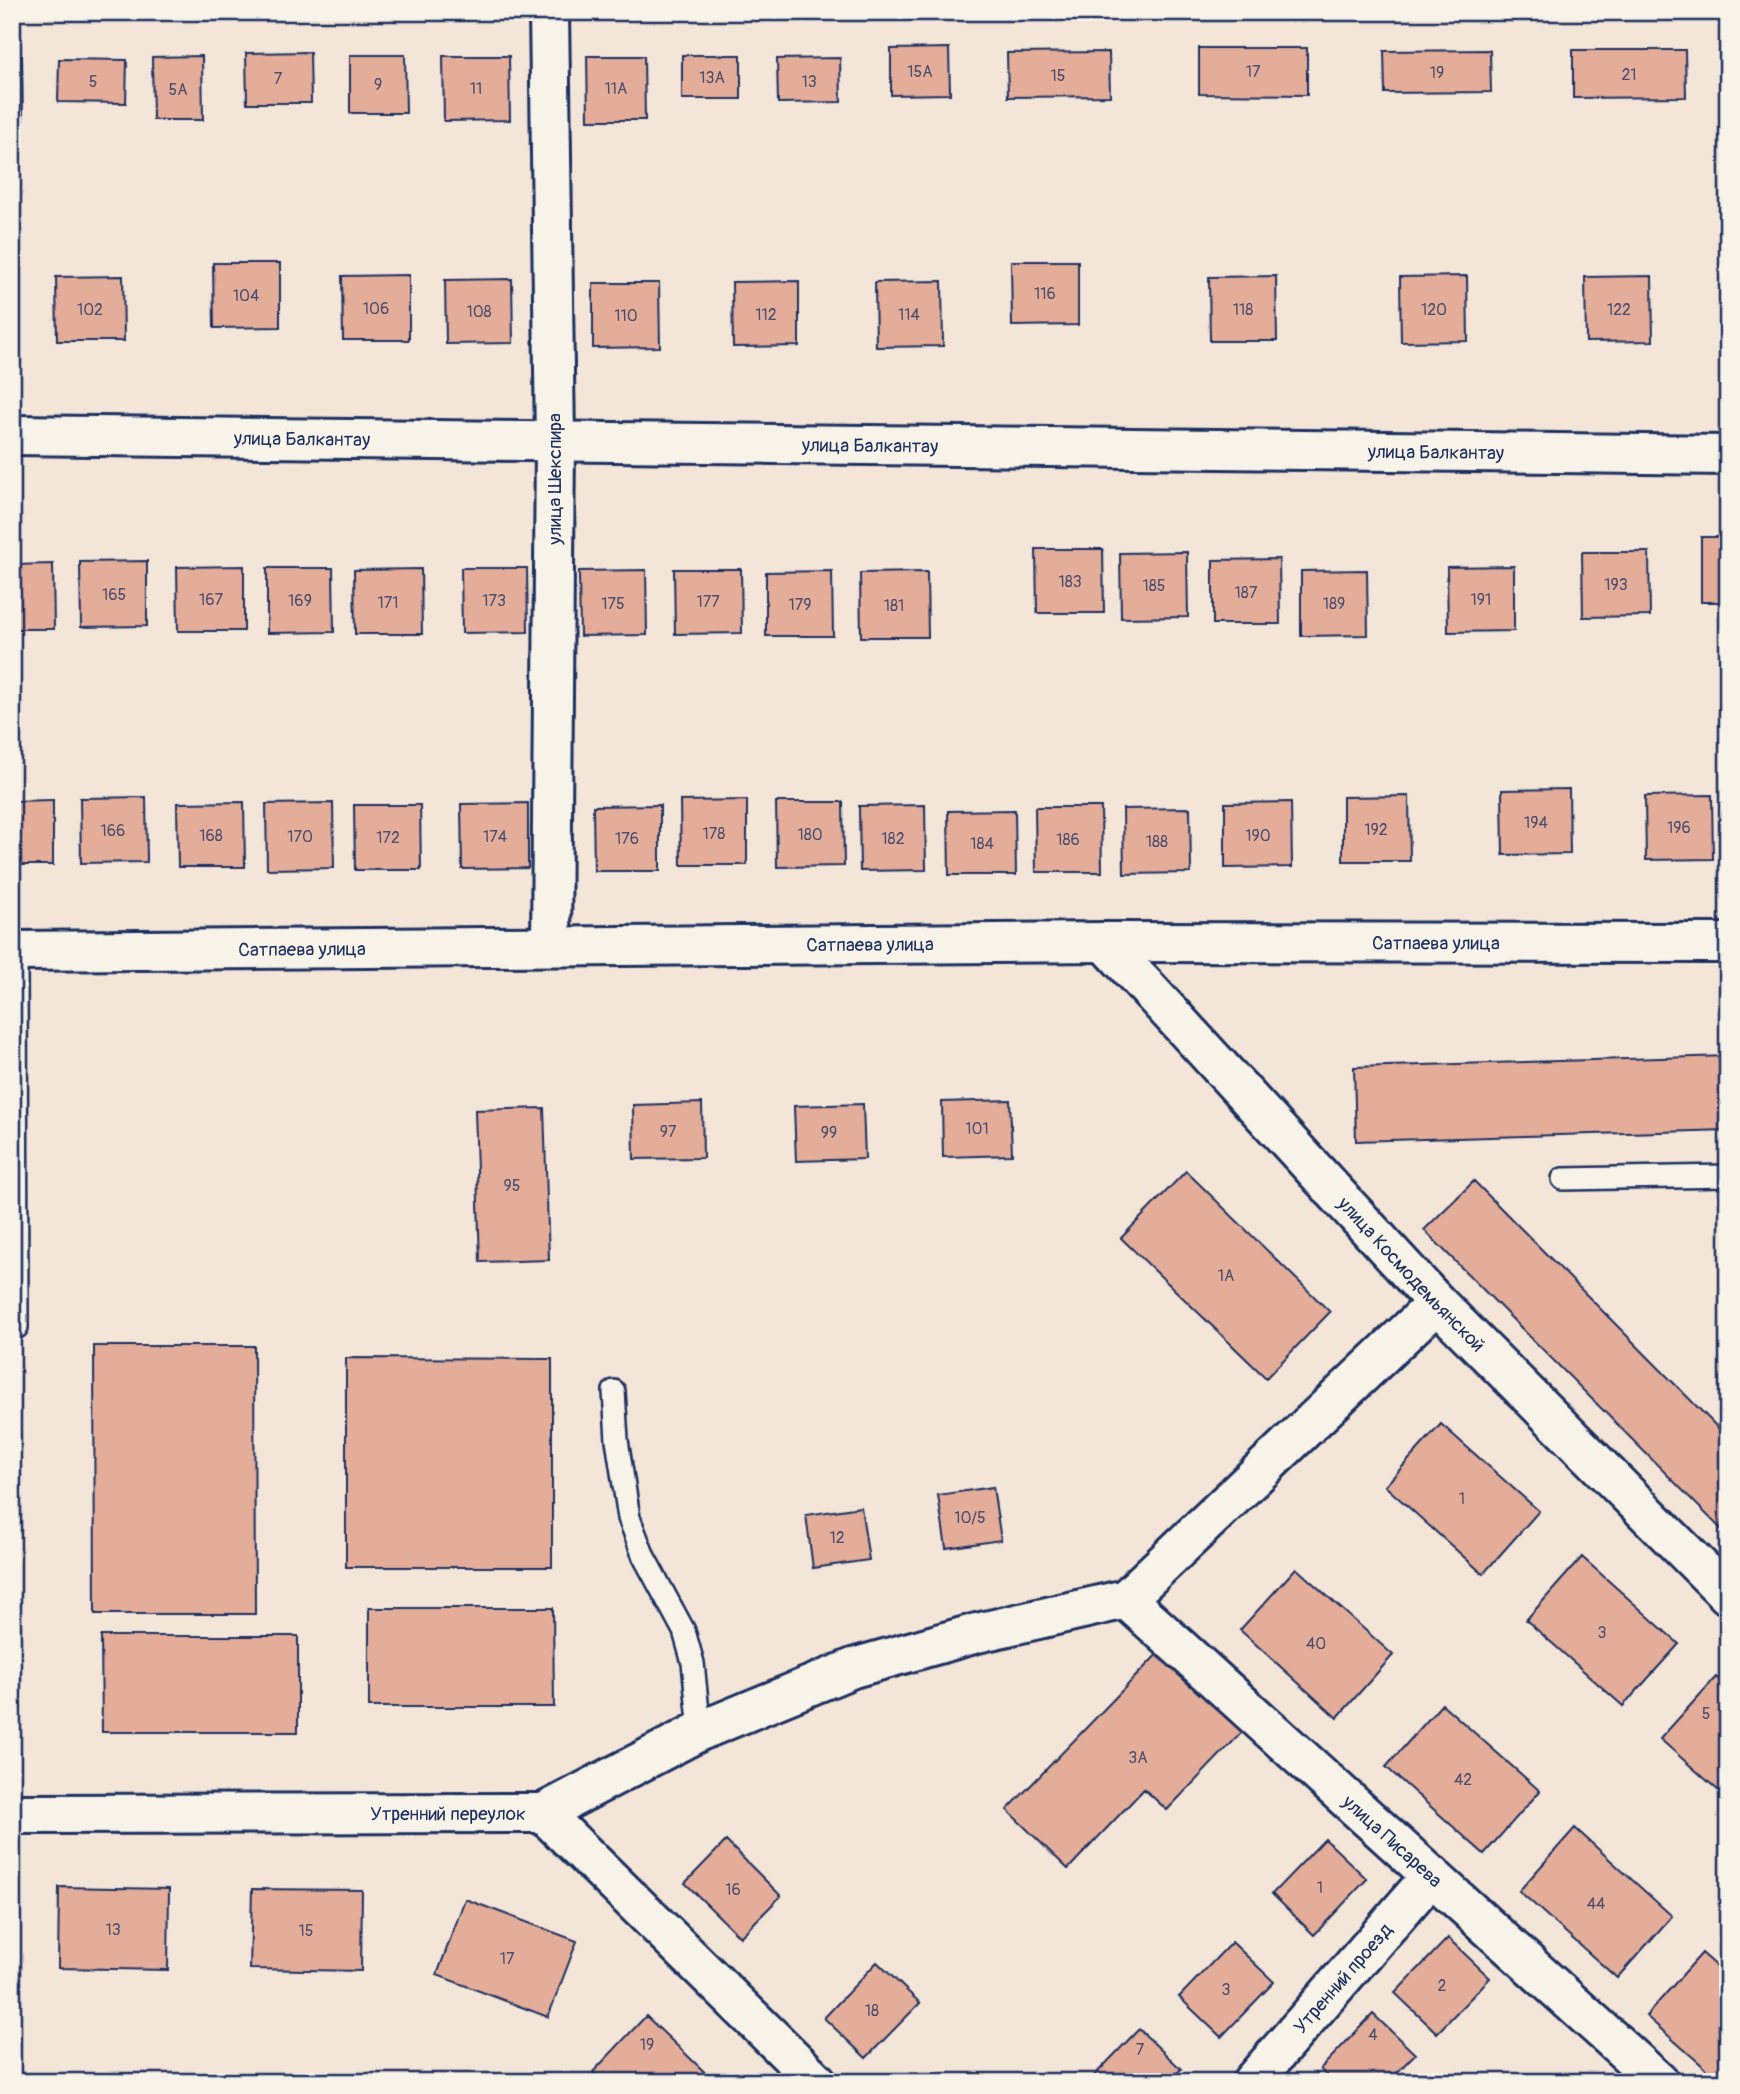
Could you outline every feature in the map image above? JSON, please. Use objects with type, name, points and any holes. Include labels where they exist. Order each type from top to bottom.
[{"type":"street","name":"улица Шекспира","points":[[549,12],[555,441],[551,946]]},
{"type":"street","name":"улица Балкантау","points":[[12,435],[1728,455]]},
{"type":"street","name":"Сатпаева улица","points":[[14,951],[1105,942],[1728,943]]},
{"type":"street","name":"улица Космодемьянской","points":[[1105,942],[1437,1303],[1728,1595]]},
{"type":"street","points":[[543,1813],[700,1731],[853,1668],[977,1633],[1126,1599],[1437,1303]]},
{"type":"street","name":"улица Писарева","points":[[1126,1599],[1659,2082]]},
{"type":"street","name":"Утренний переулок","points":[[12,1814],[543,1813],[817,2082]]},
{"type":"street","name":"Утренний проезд","points":[[1252,2082],[1432,1875]]},
{"type":"lane","points":[[14,951],[17,1327]]},
{"type":"lane","points":[[1563,1179],[1728,1176]]},
{"type":"lane","points":[[614,1391],[617,1440],[629,1518],[644,1557],[684,1631],[692,1664],[700,1731]]},
{"type":"building","points":[[949,48],[950,94],[891,95],[891,49]]},
{"type":"building","points":[[1199,48],[1307,48],[1307,95],[1199,94]]},
{"type":"building","points":[[1490,50],[1491,92],[1385,93],[1384,51]]},
{"type":"building","points":[[1573,50],[1685,50],[1686,97],[1573,98]]},
{"type":"building","points":[[310,52],[311,103],[247,103],[246,53]]},
{"type":"building","points":[[1109,52],[1110,96],[1008,97],[1007,53]]},
{"type":"building","points":[[350,55],[405,55],[406,113],[350,113]]},
{"type":"building","points":[[682,55],[741,55],[741,99],[682,99]]},
{"type":"building","points":[[22,56],[23,120],[12,120],[12,57]]},
{"type":"building","points":[[202,56],[203,120],[153,120],[152,57]]},
{"type":"building","points":[[443,56],[509,56],[510,120],[444,121]]},
{"type":"building","points":[[587,56],[644,56],[645,120],[588,120]]},
{"type":"building","points":[[840,58],[841,102],[778,103],[777,59]]},
{"type":"building","points":[[59,59],[127,60],[126,103],[58,102]]},
{"type":"building","points":[[1011,261],[1078,261],[1078,325],[1012,326]]},
{"type":"building","points":[[213,263],[280,263],[280,327],[214,328]]},
{"type":"building","points":[[409,275],[409,340],[343,340],[342,276]]},
{"type":"building","points":[[123,276],[124,341],[57,341],[56,277]]},
{"type":"building","points":[[1276,276],[1277,341],[1210,341],[1209,277]]},
{"type":"building","points":[[1467,276],[1468,341],[1401,342],[1400,277]]},
{"type":"building","points":[[1652,276],[1653,341],[1586,342],[1585,277]]},
{"type":"building","points":[[512,279],[513,343],[446,344],[445,280]]},
{"type":"building","points":[[799,281],[799,346],[733,347],[732,282]]},
{"type":"building","points":[[942,281],[943,346],[876,347],[875,282]]},
{"type":"building","points":[[593,283],[659,283],[660,347],[593,348]]},
{"type":"building","points":[[1701,537],[1728,537],[1728,602],[1701,602]]},
{"type":"building","points":[[1036,549],[1103,549],[1104,613],[1037,613]]},
{"type":"building","points":[[1187,552],[1188,617],[1121,618],[1120,553]]},
{"type":"building","points":[[1582,552],[1649,552],[1650,616],[1583,617]]},
{"type":"building","points":[[1279,559],[1280,624],[1213,624],[1213,560]]},
{"type":"building","points":[[147,561],[147,626],[81,627],[80,562]]},
{"type":"building","points":[[53,564],[54,629],[12,629],[12,565]]},
{"type":"building","points":[[244,566],[244,631],[178,631],[177,567]]},
{"type":"building","points":[[1514,566],[1514,631],[1448,632],[1447,567]]},
{"type":"building","points":[[267,568],[333,568],[334,632],[267,633]]},
{"type":"building","points":[[461,568],[527,568],[528,632],[462,633]]},
{"type":"building","points":[[421,569],[422,634],[355,634],[354,570]]},
{"type":"building","points":[[674,569],[741,569],[742,633],[675,634]]},
{"type":"building","points":[[646,570],[647,635],[580,636],[579,571]]},
{"type":"building","points":[[1367,570],[1368,635],[1301,636],[1301,571]]},
{"type":"building","points":[[832,571],[833,636],[766,636],[766,572]]},
{"type":"building","points":[[927,572],[928,637],[861,637],[860,573]]},
{"type":"building","points":[[1569,789],[1570,854],[1503,855],[1502,790]]},
{"type":"building","points":[[1712,795],[1713,859],[1646,860],[1645,796]]},
{"type":"building","points":[[1409,796],[1410,861],[1343,861],[1343,797]]},
{"type":"building","points":[[146,797],[147,862],[81,863],[80,798]]},
{"type":"building","points":[[53,800],[53,865],[12,865],[12,801]]},
{"type":"building","points":[[747,800],[747,865],[681,865],[680,801]]},
{"type":"building","points":[[244,802],[245,867],[178,867],[177,803]]},
{"type":"building","points":[[776,802],[843,802],[844,866],[777,867]]},
{"type":"building","points":[[1291,802],[1292,867],[1225,868],[1225,803]]},
{"type":"building","points":[[333,803],[334,868],[267,869],[266,804]]},
{"type":"building","points":[[528,803],[528,868],[462,869],[461,804]]},
{"type":"building","points":[[354,805],[420,805],[421,870],[355,870]]},
{"type":"building","points":[[660,805],[660,871],[594,871],[593,806]]},
{"type":"building","points":[[925,805],[926,870],[860,871],[859,806]]},
{"type":"building","points":[[1035,807],[1101,807],[1102,872],[1036,872]]},
{"type":"building","points":[[1190,808],[1191,873],[1124,874],[1123,809]]},
{"type":"building","points":[[1015,810],[1016,875],[949,875],[948,811]]},
{"type":"building","points":[[1728,1056],[1728,1130],[1356,1141],[1354,1067]]},
{"type":"building","points":[[1010,1100],[1012,1155],[943,1157],[942,1102]]},
{"type":"building","points":[[702,1103],[703,1158],[634,1159],[633,1105]]},
{"type":"building","points":[[863,1104],[865,1159],[796,1161],[794,1106]]},
{"type":"building","points":[[544,1108],[549,1260],[480,1262],[475,1110]]},
{"type":"building","points":[[1186,1171],[1330,1312],[1266,1378],[1121,1238]]},
{"type":"building","points":[[1474,1181],[1728,1438],[1728,1536],[1424,1230]]},
{"type":"building","points":[[94,1346],[254,1346],[255,1614],[95,1614]]},
{"type":"building","points":[[346,1358],[552,1359],[552,1567],[346,1567]]},
{"type":"building","points":[[1441,1424],[1539,1511],[1483,1574],[1385,1486]]},
{"type":"building","points":[[993,1487],[1001,1540],[946,1548],[938,1495]]},
{"type":"building","points":[[861,1507],[869,1560],[813,1568],[806,1515]]},
{"type":"building","points":[[1582,1557],[1679,1644],[1623,1706],[1526,1620]]},
{"type":"building","points":[[1296,1568],[1393,1655],[1337,1718],[1240,1630]]},
{"type":"building","points":[[369,1608],[553,1608],[554,1707],[369,1707]]},
{"type":"building","points":[[101,1636],[298,1636],[298,1732],[102,1732]]},
{"type":"building","points":[[1166,1645],[1249,1725],[1167,1810],[1144,1789],[1068,1869],[1007,1810]]},
{"type":"building","points":[[1716,1677],[1728,1687],[1728,1799],[1660,1739]]},
{"type":"building","points":[[1442,1704],[1540,1791],[1484,1854],[1386,1767]]},
{"type":"building","points":[[1575,1828],[1672,1916],[1617,1978],[1519,1891]]},
{"type":"building","points":[[1325,1839],[1367,1879],[1314,1935],[1272,1894]]},
{"type":"building","points":[[726,1841],[781,1896],[740,1937],[685,1883]]},
{"type":"building","points":[[59,1887],[169,1889],[168,1970],[58,1968]]},
{"type":"building","points":[[252,1889],[362,1890],[361,1971],[250,1969]]},
{"type":"building","points":[[465,1899],[577,1941],[548,2017],[437,1975]]},
{"type":"building","points":[[1448,1938],[1490,1978],[1437,2033],[1395,1993]]},
{"type":"building","points":[[1232,1942],[1274,1982],[1221,2037],[1179,1997]]},
{"type":"building","points":[[1702,1953],[1728,1976],[1728,2082],[1721,2082],[1646,2016]]},
{"type":"building","points":[[877,1962],[920,2003],[866,2058],[824,2018]]},
{"type":"building","points":[[1373,2014],[1415,2054],[1388,2082],[1333,2082],[1320,2069]]},
{"type":"building","points":[[646,2016],[715,2082],[603,2082],[593,2072]]},
{"type":"building","points":[[1139,2029],[1181,2069],[1169,2082],[1088,2082]]}]
